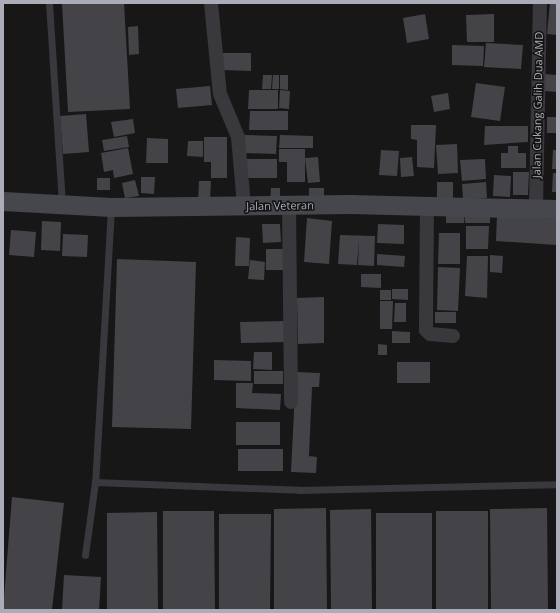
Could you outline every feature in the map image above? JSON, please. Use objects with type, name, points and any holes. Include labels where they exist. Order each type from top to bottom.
[{"type":"main road","name":"Jalan Veteran","points":[[3,201],[111,207],[289,206],[557,208]]},
{"type":"street","points":[[211,3],[220,94],[238,138],[244,206]]},
{"type":"street","name":"Jalan Cukang Galih Dua AMD","points":[[536,207],[540,3]]},
{"type":"street","points":[[289,206],[291,402]]},
{"type":"street","points":[[427,207],[426,330],[430,334],[453,336]]},
{"type":"lane","points":[[48,3],[62,204]]},
{"type":"lane","points":[[85,556],[95,482],[111,207]]},
{"type":"lane","points":[[95,482],[299,490],[556,484]]},
{"type":"building","points":[[62,3],[124,3],[130,109],[68,112]]},
{"type":"building","points":[[550,3],[557,3],[557,35],[547,34]]},
{"type":"building","points":[[425,14],[429,39],[407,43],[403,18]]},
{"type":"building","points":[[494,14],[494,42],[467,42],[466,15]]},
{"type":"building","points":[[138,26],[139,54],[129,55],[128,27]]},
{"type":"building","points":[[486,43],[523,45],[521,69],[484,67]]},
{"type":"building","points":[[452,45],[484,46],[483,66],[452,65]]},
{"type":"building","points":[[221,53],[251,53],[251,71],[221,70]]},
{"type":"building","points":[[544,74],[557,75],[557,92],[544,91]]},
{"type":"building","points":[[263,75],[272,75],[271,89],[262,89]]},
{"type":"building","points":[[273,75],[279,75],[279,89],[272,89]]},
{"type":"building","points":[[280,75],[288,75],[288,90],[280,89]]},
{"type":"building","points":[[476,83],[505,87],[500,121],[471,117]]},
{"type":"building","points":[[210,86],[212,105],[178,108],[176,89]]},
{"type":"building","points":[[249,90],[278,90],[278,109],[248,109]]},
{"type":"building","points":[[280,90],[290,91],[289,109],[279,108]]},
{"type":"building","points":[[448,93],[450,109],[434,112],[431,96]]},
{"type":"building","points":[[250,111],[288,111],[288,130],[249,130]]},
{"type":"building","points":[[86,114],[89,152],[63,154],[60,116]]},
{"type":"building","points":[[547,117],[557,117],[557,133],[547,133]]},
{"type":"building","points":[[133,119],[135,133],[114,137],[111,122]]},
{"type":"building","points":[[411,125],[436,125],[434,168],[417,167],[417,140],[411,139]]},
{"type":"building","points":[[485,126],[528,126],[528,142],[484,145]]},
{"type":"building","points":[[245,135],[277,136],[276,154],[244,153]]},
{"type":"building","points":[[280,135],[313,136],[313,148],[279,148]]},
{"type":"building","points":[[127,136],[129,147],[104,151],[102,140]]},
{"type":"building","points":[[204,137],[227,137],[227,178],[211,178],[211,162],[204,162]]},
{"type":"building","points":[[147,138],[168,139],[168,163],[146,163]]},
{"type":"building","points":[[188,141],[203,141],[203,157],[187,156]]},
{"type":"building","points":[[457,144],[458,173],[438,174],[436,145]]},
{"type":"building","points":[[508,146],[518,146],[518,153],[526,153],[526,168],[501,168],[501,153],[508,153]]},
{"type":"building","points":[[128,148],[133,174],[114,178],[113,170],[104,172],[101,153]]},
{"type":"building","points":[[279,149],[305,149],[305,182],[287,182],[287,162],[279,162]]},
{"type":"building","points":[[381,150],[399,151],[397,176],[379,175]]},
{"type":"building","points":[[553,150],[557,150],[557,169],[552,169]]},
{"type":"building","points":[[318,157],[320,182],[308,183],[305,158]]},
{"type":"building","points":[[412,157],[414,176],[401,177],[400,158]]},
{"type":"building","points":[[246,159],[277,159],[277,178],[246,178]]},
{"type":"building","points":[[485,159],[486,179],[462,181],[460,160]]},
{"type":"building","points":[[513,172],[529,172],[528,195],[513,195]]},
{"type":"building","points":[[553,173],[557,173],[557,192],[552,192]]},
{"type":"building","points":[[494,175],[511,176],[510,197],[493,196]]},
{"type":"building","points":[[141,177],[155,177],[154,194],[141,193]]},
{"type":"building","points":[[97,178],[110,178],[110,190],[97,190]]},
{"type":"building","points":[[135,180],[139,196],[125,198],[122,183]]},
{"type":"building","points":[[199,181],[211,181],[210,201],[198,201]]},
{"type":"building","points":[[437,182],[453,182],[453,199],[437,200]]},
{"type":"building","points":[[486,182],[487,198],[463,199],[462,184]]},
{"type":"building","points":[[271,188],[280,188],[280,201],[270,201]]},
{"type":"building","points":[[309,188],[324,188],[324,201],[309,201]]},
{"type":"building","points":[[446,212],[465,212],[464,223],[446,223]]},
{"type":"building","points":[[465,213],[490,213],[490,223],[465,223]]},
{"type":"building","points":[[497,215],[557,219],[557,245],[496,241]]},
{"type":"building","points":[[307,218],[332,221],[329,264],[304,262]]},
{"type":"building","points":[[42,221],[61,222],[60,251],[41,250]]},
{"type":"building","points":[[262,224],[280,224],[281,242],[263,243]]},
{"type":"building","points":[[378,224],[404,225],[404,244],[377,243]]},
{"type":"building","points":[[466,226],[489,226],[488,249],[466,249]]},
{"type":"building","points":[[11,230],[36,232],[34,257],[9,255]]},
{"type":"building","points":[[439,233],[460,233],[460,264],[438,264]]},
{"type":"building","points":[[63,234],[88,235],[87,257],[62,256]]},
{"type":"building","points":[[340,235],[375,236],[374,266],[358,265],[359,240],[357,265],[338,264]]},
{"type":"building","points":[[236,237],[250,238],[249,266],[235,266]]},
{"type":"building","points":[[266,249],[286,249],[286,270],[266,270]]},
{"type":"building","points":[[377,254],[405,256],[404,267],[377,265]]},
{"type":"building","points":[[490,255],[503,256],[502,273],[490,272]]},
{"type":"building","points":[[467,256],[488,256],[487,298],[465,296]]},
{"type":"building","points":[[117,259],[196,262],[191,429],[112,427]]},
{"type":"building","points":[[250,260],[265,262],[264,280],[248,279]]},
{"type":"building","points":[[438,267],[460,268],[458,311],[437,310]]},
{"type":"building","points":[[361,274],[381,274],[381,288],[361,287]]},
{"type":"building","points":[[392,289],[408,289],[408,300],[392,299]]},
{"type":"building","points":[[380,290],[391,290],[391,300],[380,300]]},
{"type":"building","points":[[324,297],[324,343],[298,344],[297,298]]},
{"type":"building","points":[[380,301],[393,301],[392,329],[380,329]]},
{"type":"building","points":[[395,303],[406,303],[406,322],[394,322]]},
{"type":"building","points":[[435,312],[456,312],[456,323],[435,323]]},
{"type":"building","points":[[286,321],[286,342],[241,343],[240,322]]},
{"type":"building","points":[[392,331],[410,332],[410,343],[392,343]]},
{"type":"building","points":[[378,344],[387,345],[387,355],[378,355]]},
{"type":"building","points":[[254,352],[272,352],[272,370],[253,369]]},
{"type":"building","points":[[214,360],[251,361],[251,381],[214,380]]},
{"type":"building","points":[[397,362],[430,362],[430,383],[397,383]]},
{"type":"building","points":[[254,371],[283,371],[283,384],[254,384]]},
{"type":"building","points":[[296,372],[320,373],[319,387],[312,387],[309,456],[317,457],[316,473],[291,472]]},
{"type":"building","points":[[236,383],[253,383],[252,393],[281,394],[280,410],[236,408]]},
{"type":"building","points":[[236,422],[280,422],[280,445],[236,445]]},
{"type":"building","points":[[238,449],[283,449],[283,471],[238,471]]},
{"type":"building","points":[[12,497],[64,503],[52,610],[3,610]]},
{"type":"building","points":[[326,508],[327,610],[274,610],[274,509]]},
{"type":"building","points":[[547,508],[548,610],[491,610],[490,509]]},
{"type":"building","points":[[371,509],[372,610],[331,610],[330,510]]},
{"type":"building","points":[[163,511],[214,511],[215,610],[163,610]]},
{"type":"building","points":[[436,511],[488,511],[488,610],[436,610]]},
{"type":"building","points":[[157,512],[158,610],[107,610],[107,513]]},
{"type":"building","points":[[376,513],[432,513],[432,610],[376,610]]},
{"type":"building","points":[[219,514],[271,514],[270,610],[219,610]]},
{"type":"building","points":[[64,575],[101,577],[99,610],[62,610]]}]
